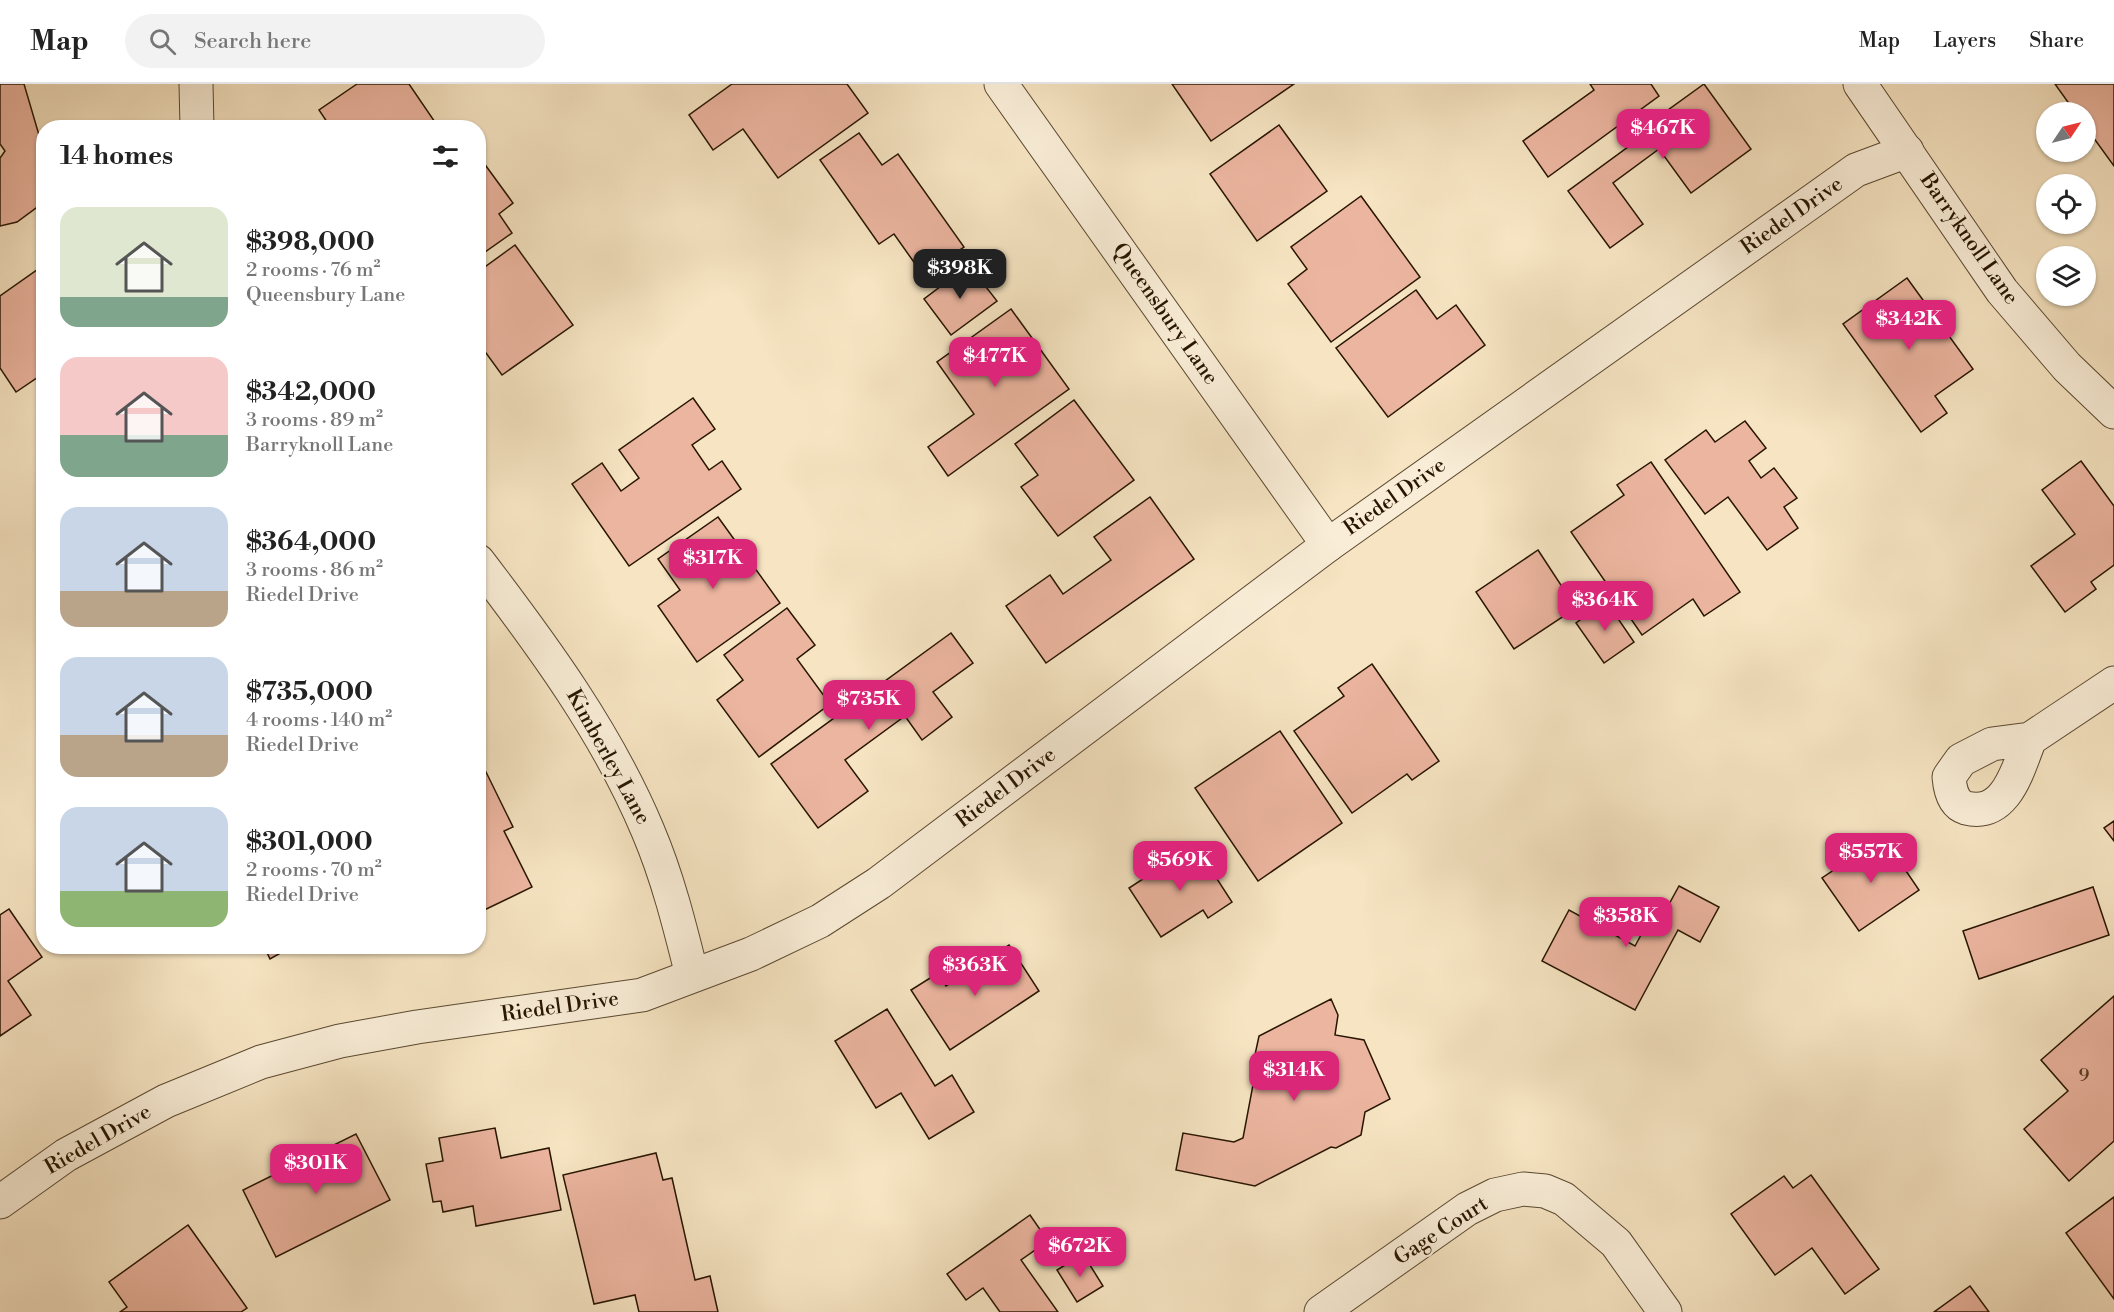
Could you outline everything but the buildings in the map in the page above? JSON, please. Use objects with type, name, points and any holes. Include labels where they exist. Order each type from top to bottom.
[{"type":"street","points":[[196,84],[197,120]]},
{"type":"street","name":"Queensbury Lane","points":[[1001,84],[1328,545]]},
{"type":"street","name":"Barryknoll Lane","points":[[1860,84],[2002,291],[2067,367],[2114,412]]},
{"type":"street","name":"Riedel Drive","points":[[0,1202],[66,1155],[166,1101],[261,1062],[340,1041],[417,1027],[642,995],[751,954],[819,921],[879,884],[1328,545],[1856,170],[1908,151]]},
{"type":"street","name":"Kimberley Lane","points":[[486,572],[576,696],[618,766],[652,843],[672,896],[692,975]]},
{"type":"street","points":[[2030,739],[2114,683]]},
{"type":"street","name":"Gage Court","points":[[1321,1312],[1467,1209],[1495,1196],[1523,1189],[1545,1191],[1564,1200],[1616,1243],[1665,1312]]}]
